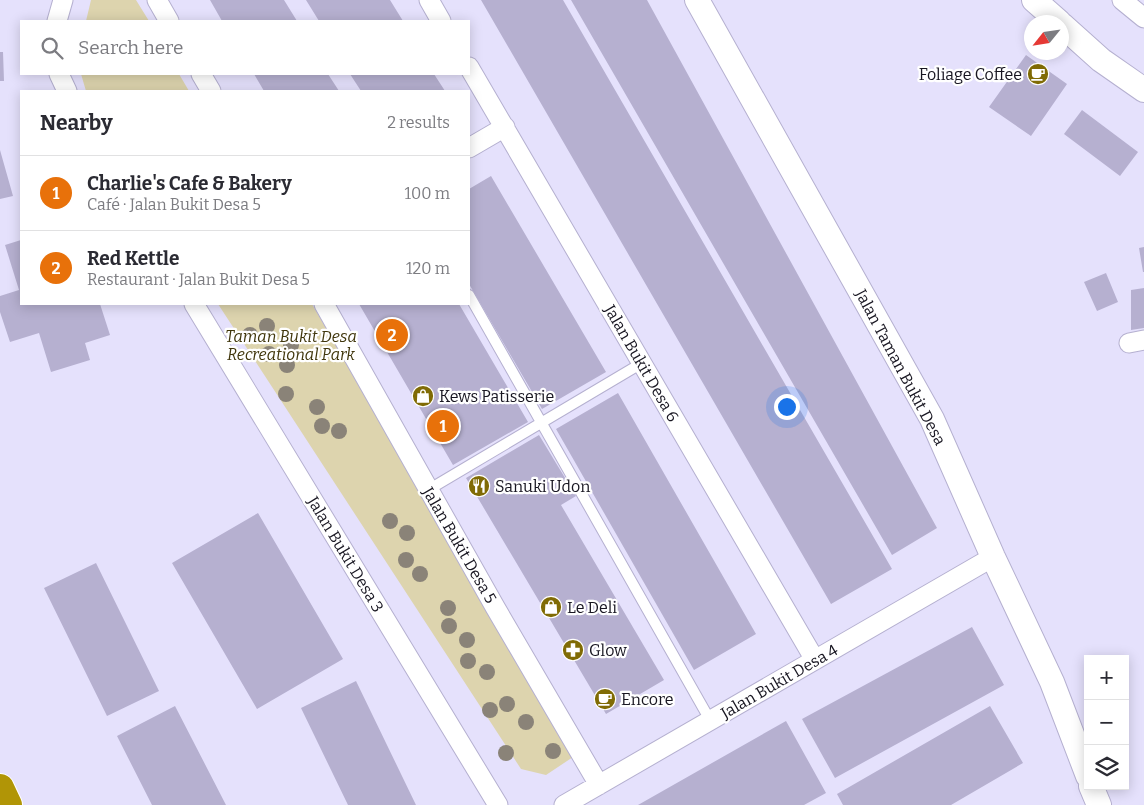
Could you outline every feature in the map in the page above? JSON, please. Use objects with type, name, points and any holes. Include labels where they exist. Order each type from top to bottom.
[{"type":"highway","points":[[0,788],[8,805]]},
{"type":"street","points":[[57,20],[64,0]]},
{"type":"street","points":[[156,0],[168,20]]},
{"type":"street","points":[[429,0],[440,20]]},
{"type":"street","name":"Jalan Taman Bukit Desa","points":[[697,0],[932,419],[1052,682],[1084,766]]},
{"type":"street","points":[[1034,0],[1050,15]]},
{"type":"street","points":[[1122,0],[1144,18]]},
{"type":"street","points":[[1069,32],[1101,60],[1144,90]]},
{"type":"street","name":"Jalan Bukit Desa 6","points":[[470,69],[815,660]]},
{"type":"street","points":[[59,75],[67,90]]},
{"type":"street","points":[[202,75],[210,90]]},
{"type":"street","points":[[470,147],[505,127]]},
{"type":"street","name":"Jalan Bukit Desa 3","points":[[195,305],[498,805]]},
{"type":"street","name":"Jalan Bukit Desa 5","points":[[325,305],[494,607],[599,785]]},
{"type":"street","name":"Jalan Bukit Desa 4","points":[[564,805],[994,557]]},
{"type":"street","points":[[1093,790],[1099,805]]},
{"type":"lane","points":[[470,297],[710,720]]},
{"type":"lane","points":[[428,490],[642,362]]},
{"type":"green space","points":[[91,0],[136,0],[148,20],[86,20]]},
{"type":"green space","points":[[81,75],[180,75],[188,90],[86,90]]},
{"type":"green space","name":"Taman Bukit Desa Recreational Park","points":[[219,305],[313,305],[576,755],[546,775],[521,769]]},
{"type":"building","points":[[210,0],[284,0],[296,20],[221,20]]},
{"type":"building","points":[[306,0],[390,0],[402,20],[318,20]]},
{"type":"building","points":[[481,0],[563,0],[892,569],[831,604]]},
{"type":"building","points":[[571,0],[647,0],[937,528],[892,555]]},
{"type":"building","points":[[0,52],[3,52],[4,81],[0,81]]},
{"type":"building","points":[[1024,58],[1024,60],[1033,60],[1067,84],[1031,136],[989,107]]},
{"type":"building","points":[[255,75],[329,75],[338,90],[263,90]]},
{"type":"building","points":[[351,75],[435,75],[444,90],[360,90]]},
{"type":"building","points":[[1082,110],[1138,152],[1120,176],[1064,134]]},
{"type":"building","points":[[0,150],[13,196],[0,199]]},
{"type":"building","points":[[491,176],[606,372],[542,409],[470,286],[470,188]]},
{"type":"building","points":[[20,240],[20,305],[100,305],[110,335],[85,343],[90,360],[51,372],[39,333],[10,342],[0,312],[0,296],[19,290],[5,245]]},
{"type":"building","points":[[1144,247],[1144,272],[1143,272],[1139,248]]},
{"type":"building","points":[[1106,273],[1118,302],[1097,311],[1084,282]]},
{"type":"building","points":[[1144,288],[1144,328],[1131,330],[1131,290]]},
{"type":"building","points":[[360,305],[460,305],[528,422],[453,465]]},
{"type":"building","points":[[618,393],[756,634],[694,670],[556,429]]},
{"type":"building","points":[[539,435],[576,496],[561,505],[664,680],[606,714],[466,478]]},
{"type":"building","points":[[258,513],[343,659],[257,709],[172,563]]},
{"type":"building","points":[[96,563],[159,691],[107,716],[44,588]]},
{"type":"building","points":[[972,627],[1004,685],[835,778],[802,719]]},
{"type":"building","points":[[356,681],[416,805],[348,805],[301,708]]},
{"type":"building","points":[[175,706],[226,805],[152,805],[117,736]]},
{"type":"building","points":[[990,706],[1023,763],[951,805],[843,805],[837,794]]},
{"type":"building","points":[[786,721],[826,793],[804,805],[638,805]]},
{"type":"place","name":"Foliage Coffee","points":[[1038,74]]},
{"type":"place","name":"Red Kettle","points":[[392,335]]},
{"type":"place","name":"Kews Patisserie","points":[[423,396]]},
{"type":"place","name":"Charlie's Cafe & Bakery","points":[[443,426]]},
{"type":"place","name":"Sanuki Udon","points":[[479,486]]},
{"type":"place","name":"Le Deli","points":[[551,607]]},
{"type":"place","name":"Glow","points":[[573,650]]},
{"type":"place","name":"Encore","points":[[605,699]]}]
